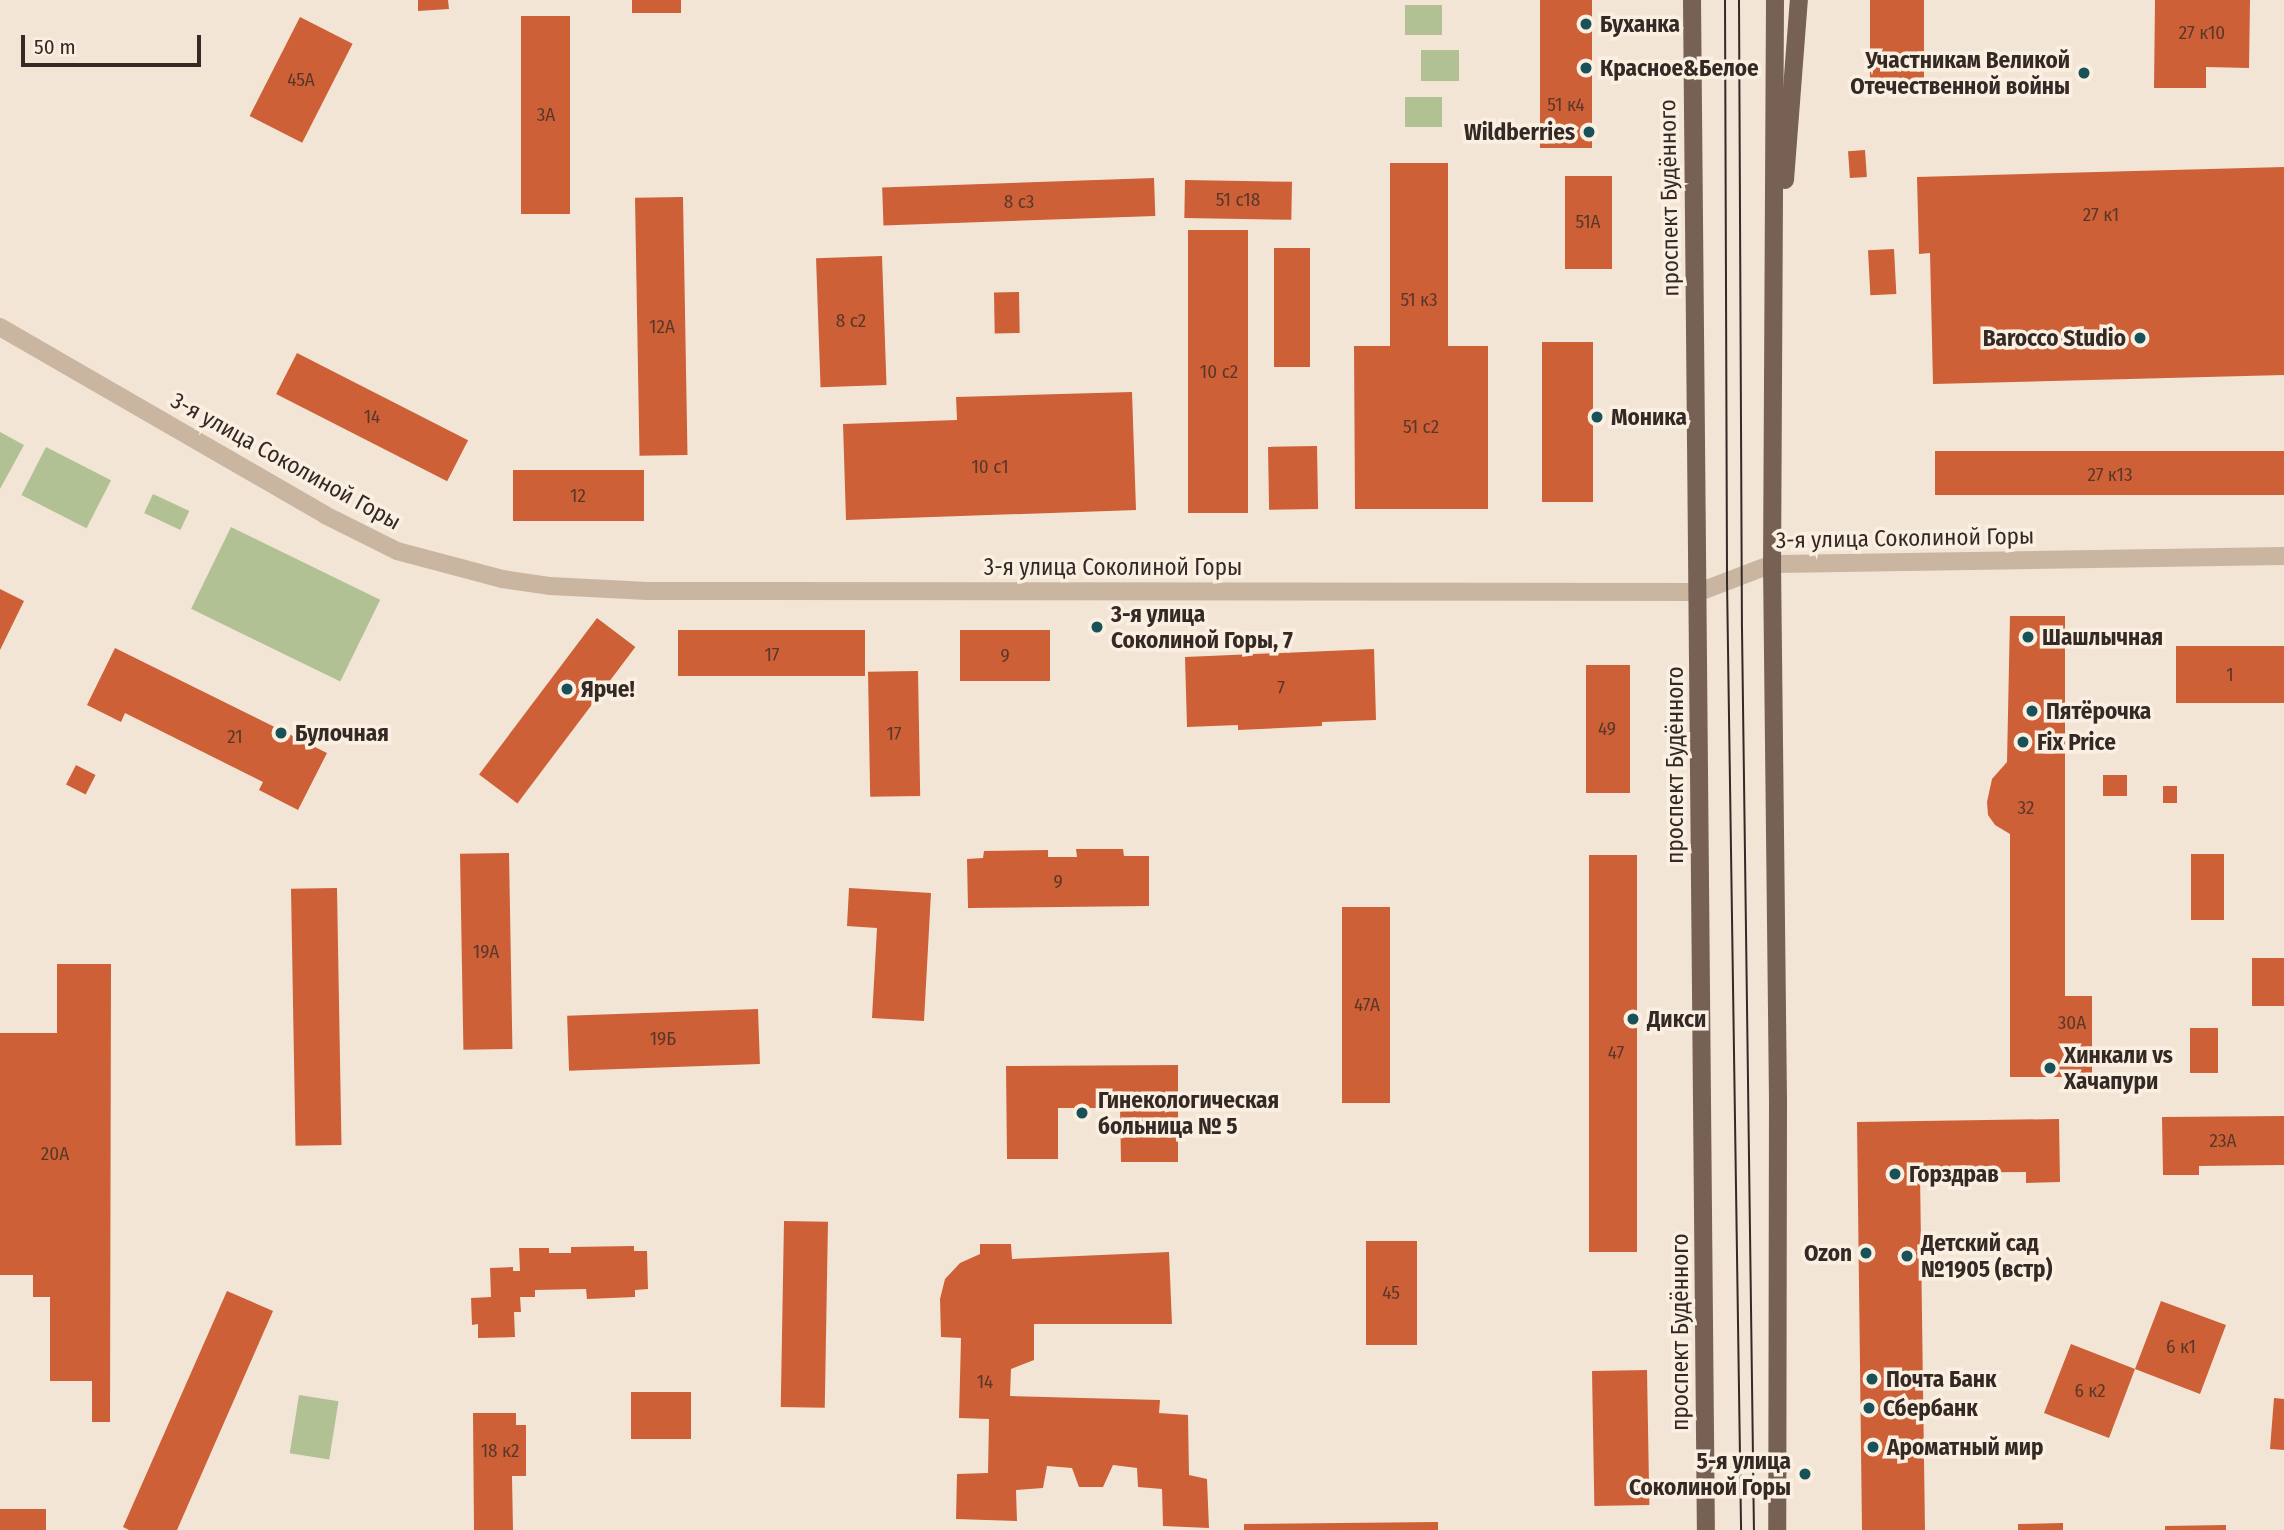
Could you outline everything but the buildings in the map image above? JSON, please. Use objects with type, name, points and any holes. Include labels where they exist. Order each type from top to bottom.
[{"type":"main road","name":"проспект Будённого","points":[[1692,0],[1706,1530]]},
{"type":"main road","points":[[1775,0],[1776,274],[1772,564],[1778,1100],[1777,1530]]},
{"type":"main road","points":[[1776,274],[1796,75],[1799,0]]},
{"type":"street","name":"3-я улица Соколиной Горы","points":[[0,327],[257,476],[397,551],[502,579],[550,586],[647,591],[1699,592],[1772,564],[2284,556]]},
{"type":"green space","points":[[1405,5],[1442,5],[1442,35],[1405,35]]},
{"type":"green space","points":[[1421,50],[1459,50],[1459,81],[1421,81]]},
{"type":"green space","points":[[1405,97],[1442,97],[1442,127],[1405,127]]},
{"type":"green space","points":[[0,432],[24,445],[0,489]]},
{"type":"green space","points":[[46,447],[111,480],[87,528],[21,495]]},
{"type":"green space","points":[[153,494],[189,511],[180,530],[144,513]]},
{"type":"green space","points":[[231,527],[380,600],[340,682],[191,609]]},
{"type":"green space","points":[[299,1395],[339,1401],[329,1460],[290,1453]]},
{"type":"tram line","points":[[1725,0],[1727,581],[1741,1530]]},
{"type":"tram line","points":[[1739,0],[1742,629],[1754,1530]]},
{"type":"place","name":"Буханка","points":[[1586,24]]},
{"type":"place","name":"Красное&Белое","points":[[1586,68]]},
{"type":"place","name":"Участникам Великой Отечественной войны","points":[[2084,73]]},
{"type":"place","name":"Wildberries","points":[[1589,132]]},
{"type":"place","name":"Barocco Studio","points":[[2140,338]]},
{"type":"place","name":"Моника","points":[[1597,417]]},
{"type":"place","name":"3-я улица Соколиной Горы, 7","points":[[1097,627]]},
{"type":"place","name":"Шашлычная","points":[[2028,637]]},
{"type":"place","name":"Ярче!","points":[[567,689]]},
{"type":"place","name":"Пятёрочка","points":[[2032,711]]},
{"type":"place","name":"Булочная","points":[[281,733]]},
{"type":"place","name":"Fix Price","points":[[2023,742]]},
{"type":"place","name":"Дикси","points":[[1633,1019]]},
{"type":"place","name":"Хинкали vs Хачапури","points":[[2050,1068]]},
{"type":"place","name":"Гинекологическая больница № 5","points":[[1082,1113]]},
{"type":"place","name":"Горздрав","points":[[1895,1174]]},
{"type":"place","name":"Ozon","points":[[1866,1253]]},
{"type":"place","name":"Детский сад №1905 (встр)","points":[[1907,1256]]},
{"type":"place","name":"Почта Банк","points":[[1872,1379]]},
{"type":"place","name":"Сбербанк","points":[[1869,1408]]},
{"type":"place","name":"Ароматный мир","points":[[1873,1447]]},
{"type":"place","name":"5-я улица Соколиной Горы","points":[[1805,1474]]}]
